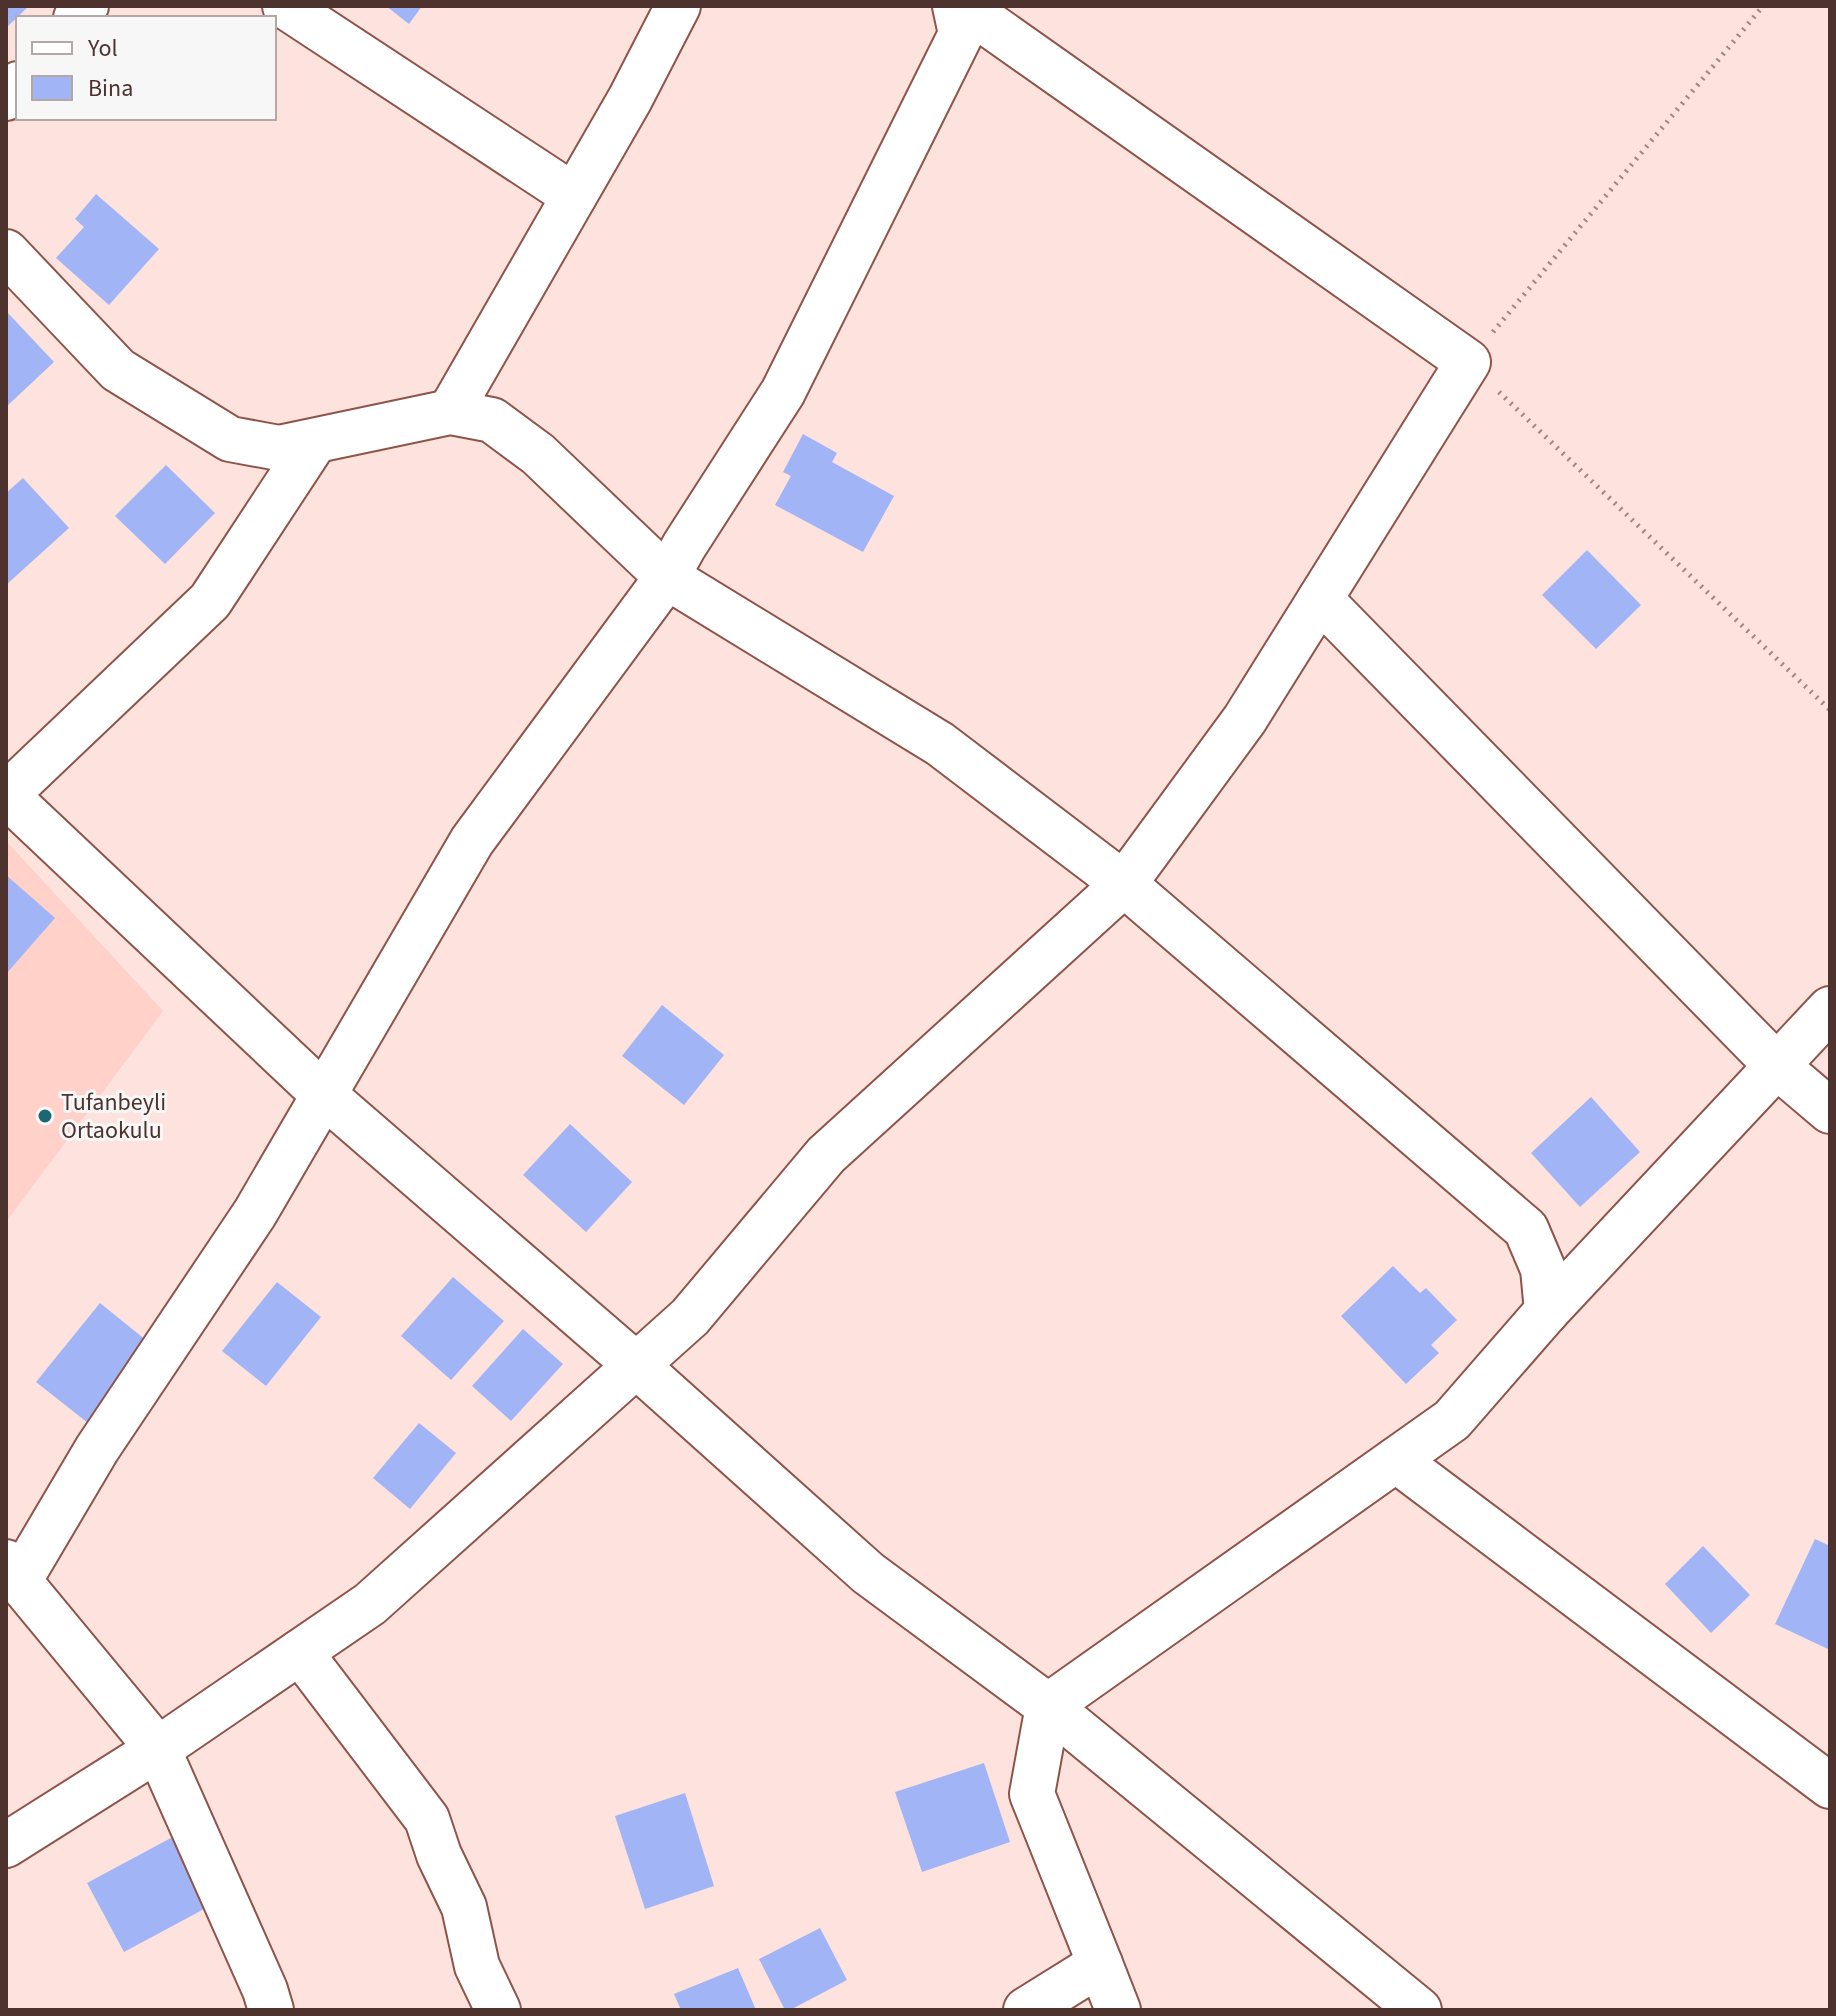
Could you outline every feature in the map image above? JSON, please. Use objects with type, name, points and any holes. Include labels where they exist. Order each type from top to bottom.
[{"type":"street","points":[[285,6],[574,196]]},
{"type":"street","points":[[450,412],[630,99],[678,6]]},
{"type":"street","points":[[271,2010],[265,1990],[158,1749],[13,1572],[255,1213],[472,841],[667,577],[783,392],[961,34],[955,6]]},
{"type":"street","points":[[6,1845],[158,1749],[370,1604],[690,1317],[826,1155],[1124,884],[1245,719],[1468,362],[963,6]]},
{"type":"street","points":[[6,252],[118,370],[230,439],[279,448],[450,412],[492,420],[538,454],[667,577],[940,744],[1124,884],[1526,1229],[1543,1269],[1547,1311]]},
{"type":"street","points":[[315,441],[210,601],[6,795],[324,1095],[636,1365],[868,1573],[1048,1706],[1419,2010]]},
{"type":"street","points":[[1320,599],[1777,1066],[1830,1111]]},
{"type":"street","points":[[1118,2010],[1032,1794],[1048,1706],[1452,1420],[1547,1311],[1830,1009]]},
{"type":"street","points":[[1396,1460],[1830,1786]]},
{"type":"street","points":[[300,1652],[427,1819],[439,1855],[464,1907],[477,1966],[498,2010]]},
{"type":"street","points":[[1026,2010],[1100,1964]]},
{"type":"path","points":[[1763,6],[1468,362],[1830,710]]},
{"type":"shaded area","name":"Tufanbeyli Ortaokulu","points":[[6,841],[163,1011],[6,1222]]},
{"type":"building","points":[[6,6],[29,6],[16,16],[6,28]]},
{"type":"building","points":[[386,6],[422,6],[409,24]]},
{"type":"building","points":[[96,194],[159,249],[109,305],[56,258],[84,227],[75,219]]},
{"type":"building","points":[[6,311],[54,362],[6,407]]},
{"type":"building","points":[[803,434],[837,453],[832,462],[894,496],[863,552],[775,505],[791,476],[783,472]]},
{"type":"building","points":[[166,465],[215,513],[165,564],[115,516]]},
{"type":"building","points":[[23,478],[69,528],[6,585],[6,493]]},
{"type":"building","points":[[1587,550],[1641,605],[1596,649],[1542,595]]},
{"type":"building","points":[[6,875],[55,918],[6,974]]},
{"type":"building","points":[[662,1005],[724,1055],[684,1105],[622,1056]]},
{"type":"building","points":[[1591,1097],[1640,1152],[1580,1207],[1531,1153]]},
{"type":"building","points":[[570,1124],[632,1182],[586,1232],[523,1175]]},
{"type":"building","points":[[1393,1266],[1420,1293],[1426,1288],[1457,1320],[1431,1345],[1439,1353],[1406,1384],[1341,1316]]},
{"type":"building","points":[[453,1277],[504,1321],[451,1380],[401,1336]]},
{"type":"building","points":[[277,1282],[321,1317],[266,1386],[222,1351]]},
{"type":"building","points":[[100,1303],[152,1345],[88,1423],[36,1382]]},
{"type":"building","points":[[523,1329],[563,1364],[511,1421],[472,1386]]},
{"type":"building","points":[[419,1423],[456,1453],[410,1509],[373,1478]]},
{"type":"building","points":[[1815,1539],[1830,1546],[1830,1650],[1775,1624]]},
{"type":"building","points":[[1703,1546],[1750,1595],[1711,1633],[1665,1584]]},
{"type":"building","points":[[984,1763],[1010,1842],[922,1872],[895,1792]]},
{"type":"building","points":[[685,1793],[714,1886],[645,1909],[615,1816]]},
{"type":"building","points":[[182,1832],[219,1901],[124,1952],[87,1883]]},
{"type":"building","points":[[820,1928],[847,1980],[785,2010],[759,1959]]},
{"type":"building","points":[[738,1968],[756,2010],[681,2010],[674,1994]]},
{"type":"place","name":"Tufanbeyli Ortaokulu","points":[[45,1116]]}]
